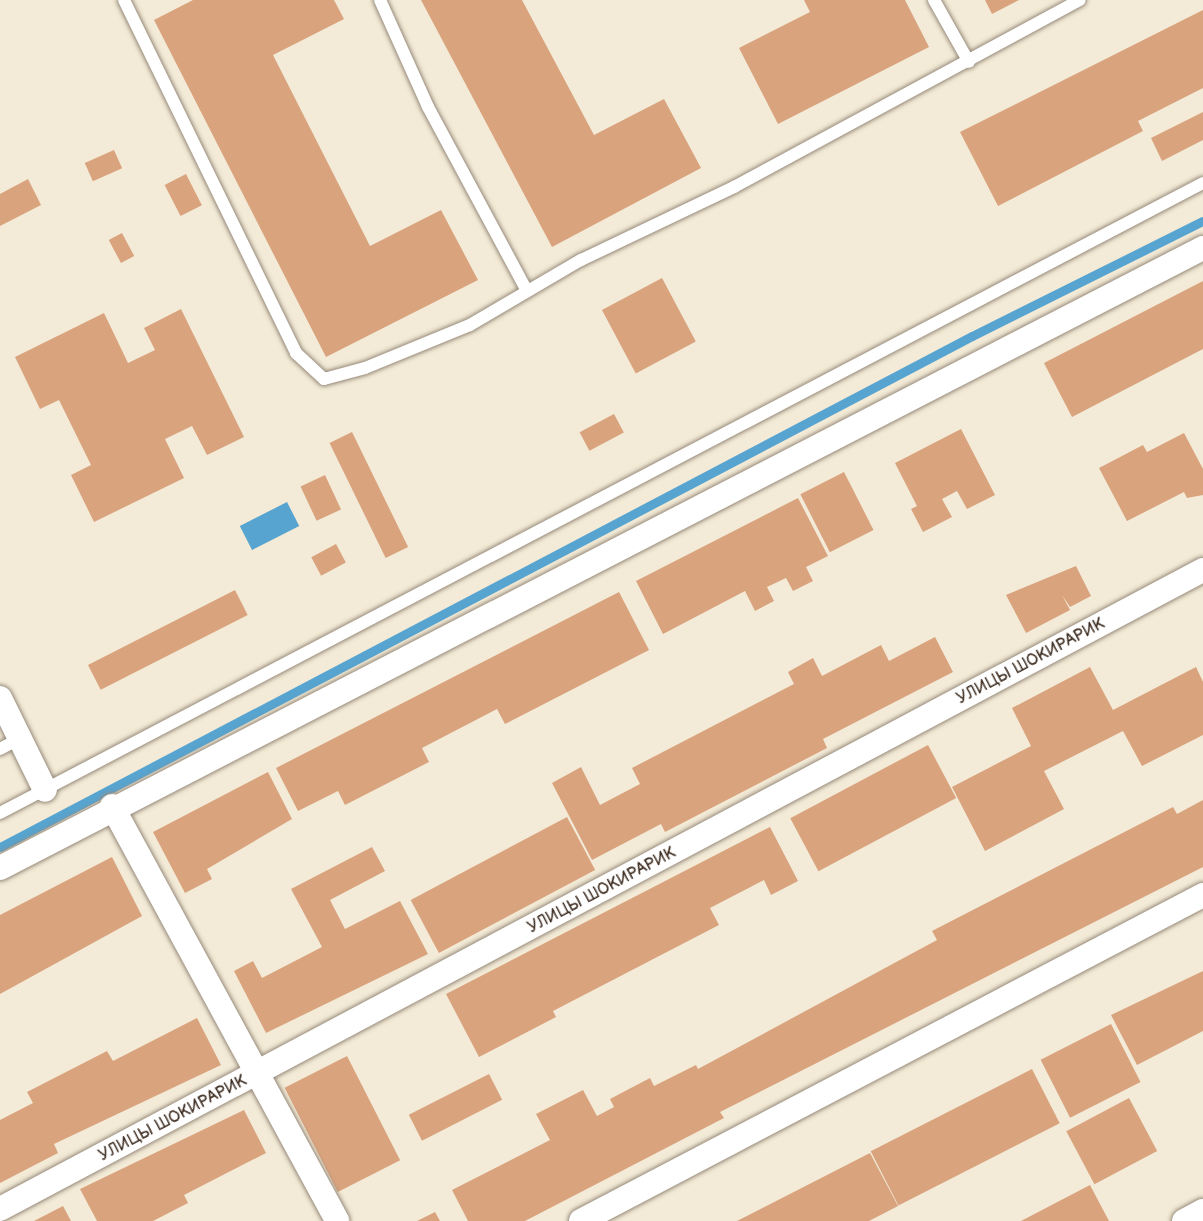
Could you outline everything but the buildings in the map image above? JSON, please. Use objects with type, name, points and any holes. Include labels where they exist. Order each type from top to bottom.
[{"type":"street","points":[[0,868],[112,806],[1203,248]]},
{"type":"street","name":"УЛИЦЫ ШОКИРАРИК","points":[[0,1209],[261,1073],[1203,570]]},
{"type":"street","points":[[0,698],[10,744],[45,790]]},
{"type":"street","points":[[112,806],[261,1073],[337,1221]]},
{"type":"street","points":[[581,1221],[1203,895]]},
{"type":"street","points":[[1184,1221],[1203,1211]]},
{"type":"lane","points":[[124,0],[296,353],[324,379],[366,368],[470,325],[527,291],[969,62],[1080,0]]},
{"type":"lane","points":[[380,0],[428,107],[527,291]]},
{"type":"lane","points":[[934,0],[969,62]]},
{"type":"lane","points":[[0,813],[1203,183]]},
{"type":"water","points":[[287,502],[299,526],[252,550],[240,526]]},
{"type":"waterway","points":[[0,847],[972,336],[1203,221]]}]
